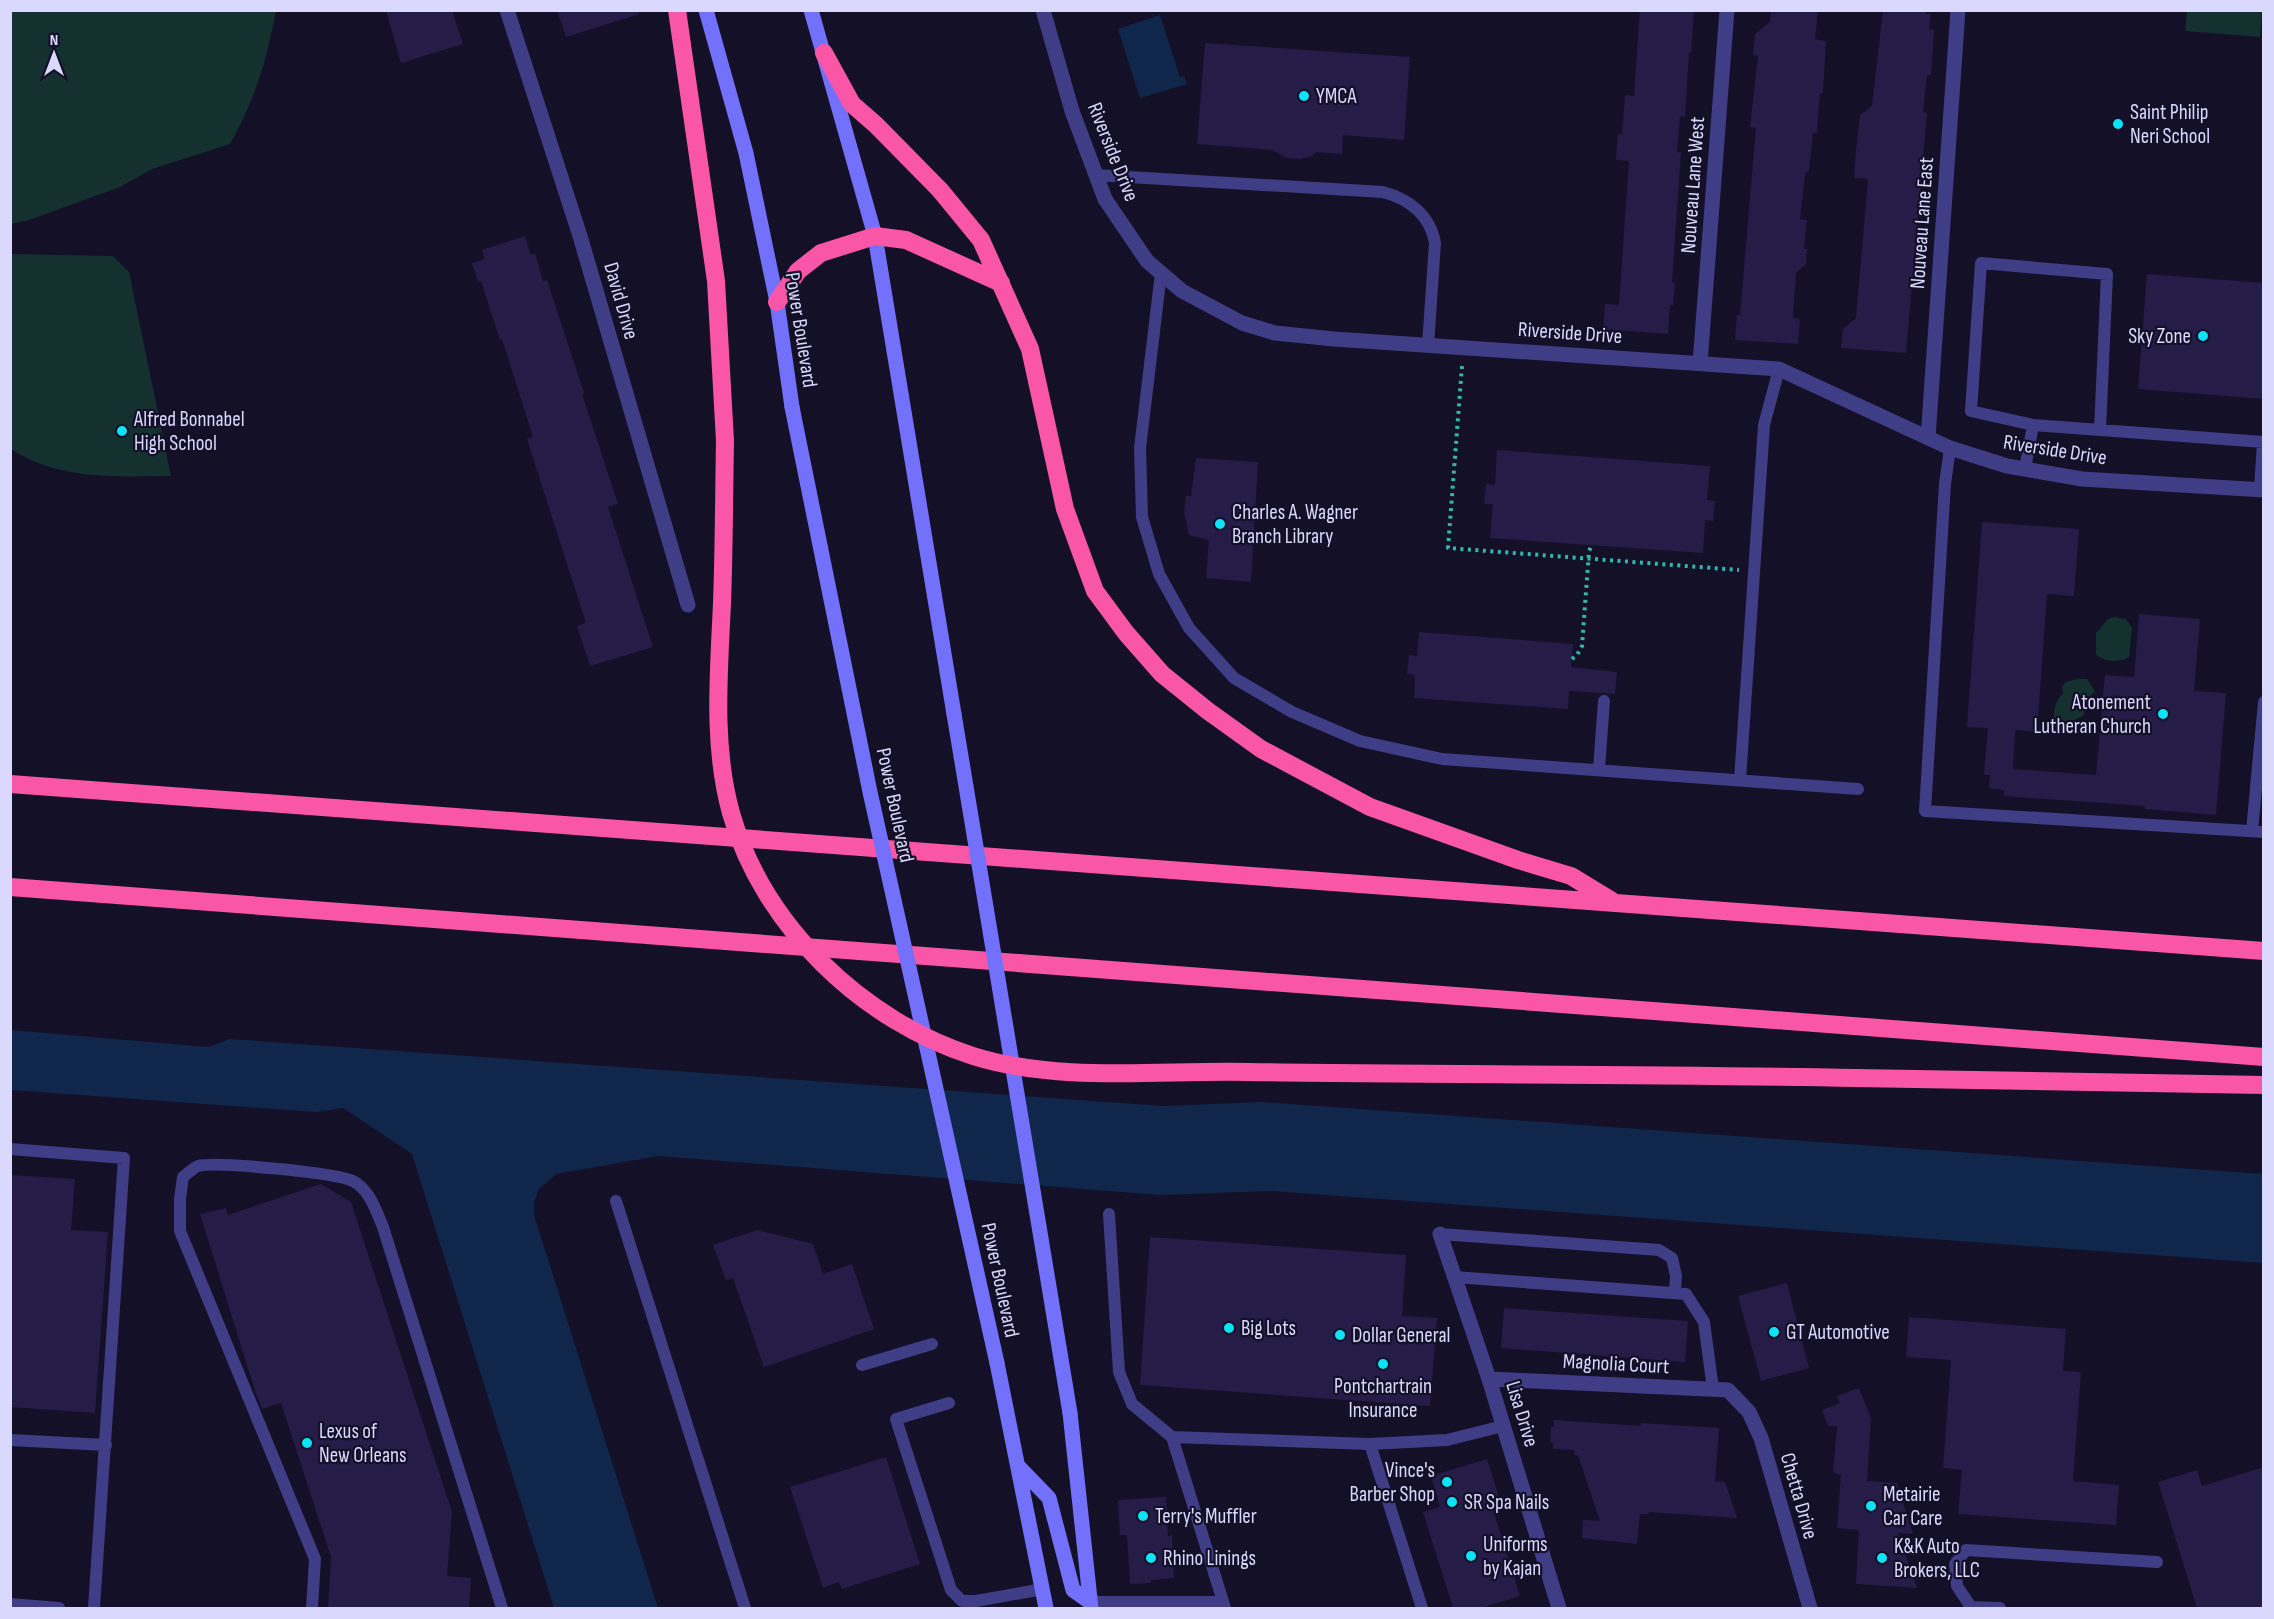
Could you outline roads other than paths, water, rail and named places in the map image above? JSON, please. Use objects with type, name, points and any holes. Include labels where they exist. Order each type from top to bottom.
[{"type":"highway","points":[[677,10],[716,281],[725,441],[719,695],[720,753],[731,813],[753,867],[784,921],[814,956],[850,988],[892,1018],[934,1040],[975,1056],[1032,1068],[1066,1071],[2264,1084]]},
{"type":"highway","points":[[824,53],[852,104],[876,124],[940,190],[981,240],[1030,349],[1065,509],[1095,591],[1126,633],[1162,674],[1261,749],[1370,807],[1518,860],[1570,876],[1617,903]]},
{"type":"highway","points":[[777,302],[798,271],[821,253],[875,236],[906,240],[1001,283]]},
{"type":"highway","points":[[10,784],[2264,951]]},
{"type":"highway","points":[[10,887],[2264,1057]]},
{"type":"main road","name":"Power Boulevard","points":[[706,10],[746,153],[777,302],[792,407],[870,792],[997,1363],[1046,1608]]},
{"type":"main road","points":[[811,10],[875,236],[1070,1413],[1091,1605]]},
{"type":"main road","points":[[1018,1466],[1049,1498],[1073,1590],[1091,1605]]},
{"type":"street","name":"David Drive","points":[[507,10],[580,236],[688,605]]},
{"type":"street","name":"Riverside Drive","points":[[1043,10],[1072,111],[1105,199],[1147,261],[1182,291],[1242,323],[1275,333],[1779,369],[1950,448],[2007,466],[2082,479],[2262,490]]},
{"type":"street","name":"Nouveau Lane West","points":[[1700,363],[1727,10]]},
{"type":"street","name":"Nouveau Lane East","points":[[1928,438],[1958,10]]},
{"type":"street","name":"Lisa Drive","points":[[1440,1234],[1489,1379],[1559,1608]]},
{"type":"street","name":"Magnolia Court","points":[[1489,1379],[1728,1390],[1737,1401]]},
{"type":"street","name":"Chetta Drive","points":[[1737,1401],[1749,1412],[1761,1438],[1810,1608]]},
{"type":"lane","points":[[1095,175],[1383,192],[1396,196],[1424,216],[1432,229],[1435,243],[1428,345]]},
{"type":"lane","points":[[2100,430],[2107,274],[1981,263],[1971,411],[2033,425],[2100,430],[2263,442],[2262,490]]},
{"type":"lane","points":[[1161,273],[1140,448],[1142,517],[1159,574],[1189,628],[1234,678],[1292,712],[1360,741],[1442,759],[1858,789]]},
{"type":"lane","points":[[1740,780],[1764,425],[1779,369]]},
{"type":"lane","points":[[2025,469],[2033,425]]},
{"type":"lane","points":[[1950,448],[1925,812],[2258,831],[2264,702]]},
{"type":"lane","points":[[1599,770],[1604,701]]},
{"type":"lane","points":[[10,1149],[124,1158],[94,1608]]},
{"type":"lane","points":[[312,1608],[315,1559],[180,1231],[183,1177],[196,1166],[217,1165],[329,1174],[355,1182],[370,1198],[382,1227],[502,1608]]},
{"type":"lane","points":[[616,1201],[744,1608]]},
{"type":"lane","points":[[1091,1605],[1224,1605],[1172,1437],[1132,1404],[1119,1372],[1109,1214]]},
{"type":"lane","points":[[1440,1234],[1659,1250],[1672,1258],[1677,1276],[1675,1292]]},
{"type":"lane","points":[[1454,1278],[1686,1294],[1704,1322],[1713,1389]]},
{"type":"lane","points":[[862,1365],[932,1344]]},
{"type":"lane","points":[[949,1403],[896,1419],[956,1608]]},
{"type":"lane","points":[[1172,1437],[1370,1444],[1447,1440],[1503,1426]]},
{"type":"lane","points":[[10,1440],[106,1445]]},
{"type":"lane","points":[[1370,1444],[1422,1608]]},
{"type":"lane","points":[[2000,1608],[1971,1607],[1957,1586],[1955,1564],[1966,1550],[2157,1562]]},
{"type":"lane","points":[[951,1590],[962,1601],[976,1601],[1043,1589]]},
{"type":"lane","points":[[10,1604],[59,1608]]},
{"type":"water","points":[[1160,15],[1180,77],[1184,76],[1187,84],[1140,98],[1118,29]]},
{"type":"water","points":[[10,1030],[208,1047],[230,1039],[1163,1106],[1262,1102],[2263,1174],[2263,1263],[1271,1191],[1160,1195],[658,1156],[556,1174],[539,1189],[534,1202],[534,1215],[658,1608],[554,1608],[412,1154],[343,1108],[316,1112],[11,1090]]},
{"type":"place","name":"YMCA","points":[[1304,96]]},
{"type":"place","name":"Saint Philip Neri School","points":[[2118,124]]},
{"type":"place","name":"Sky Zone","points":[[2203,336]]},
{"type":"place","name":"Alfred Bonnabel High School","points":[[122,431]]},
{"type":"place","name":"Charles A. Wagner Branch Library","points":[[1220,524]]},
{"type":"place","name":"Atonement Lutheran Church","points":[[2163,714]]},
{"type":"place","name":"Big Lots","points":[[1229,1328]]},
{"type":"place","name":"GT Automotive","points":[[1774,1332]]},
{"type":"place","name":"Dollar General","points":[[1340,1335]]},
{"type":"place","name":"Pontchartrain Insurance","points":[[1383,1364]]},
{"type":"place","name":"Lexus of New Orleans","points":[[307,1443]]},
{"type":"place","name":"Vince's Barber Shop","points":[[1447,1482]]},
{"type":"place","name":"SR Spa Nails","points":[[1452,1502]]},
{"type":"place","name":"Metairie Car Care","points":[[1871,1506]]},
{"type":"place","name":"Terry's Muffler","points":[[1143,1516]]},
{"type":"place","name":"Uniforms by Kajan","points":[[1471,1556]]},
{"type":"place","name":"Rhino Linings","points":[[1151,1558]]},
{"type":"place","name":"K&K Auto Brokers, LLC","points":[[1882,1558]]}]
